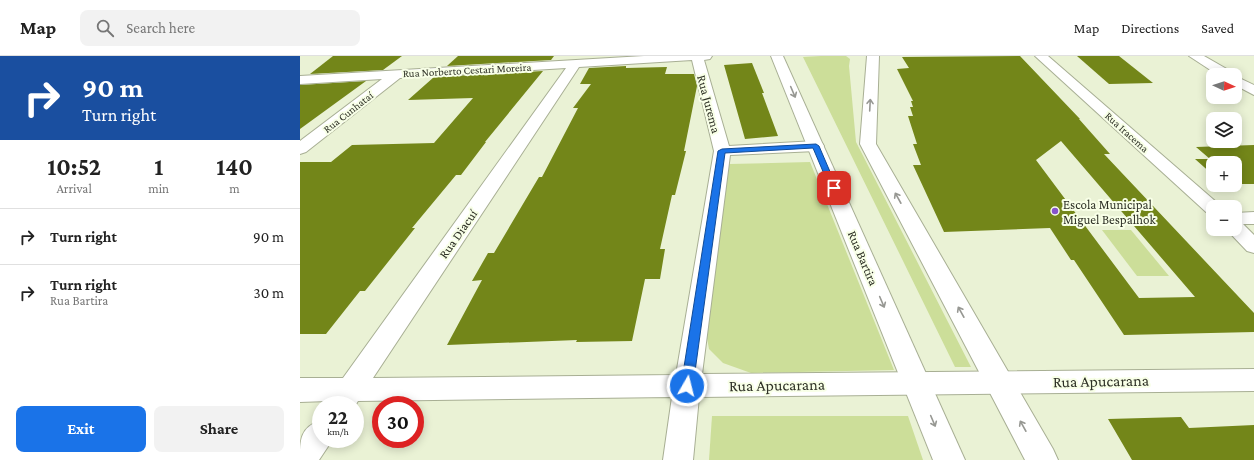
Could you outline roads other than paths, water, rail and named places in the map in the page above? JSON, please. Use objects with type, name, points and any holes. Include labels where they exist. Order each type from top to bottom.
[{"type":"street","name":"Rua Norberto Cestari Moreira","points":[[300,80],[700,56]]},
{"type":"street","name":"Rua Jurema","points":[[678,460],[687,386],[722,151],[700,56]]},
{"type":"street","name":"Rua Bartira","points":[[777,56],[949,460]]},
{"type":"street","points":[[873,56],[868,144],[1042,460]]},
{"type":"street","name":"Rua Iracema","points":[[1041,56],[1206,202]]},
{"type":"street","points":[[1195,56],[1215,68]]},
{"type":"street","name":"Rua Diacuí","points":[[347,396],[575,64]]},
{"type":"street","name":"Rua Cunhataí","points":[[300,149],[397,74]]},
{"type":"street","points":[[1242,84],[1254,91]]},
{"type":"street","points":[[722,151],[816,146]]},
{"type":"street","points":[[1242,219],[1254,218]]},
{"type":"street","points":[[1242,235],[1254,246]]},
{"type":"street","name":"Rua Apucarana","points":[[364,396],[687,386],[1254,380]]},
{"type":"street","name":"Rua Apucarana","points":[[300,390],[339,396]]},
{"type":"street","points":[[302,460],[312,446]]},
{"type":"place","name":"Escola Municipal Miguel Bespalhok","points":[[1055,211]]}]
